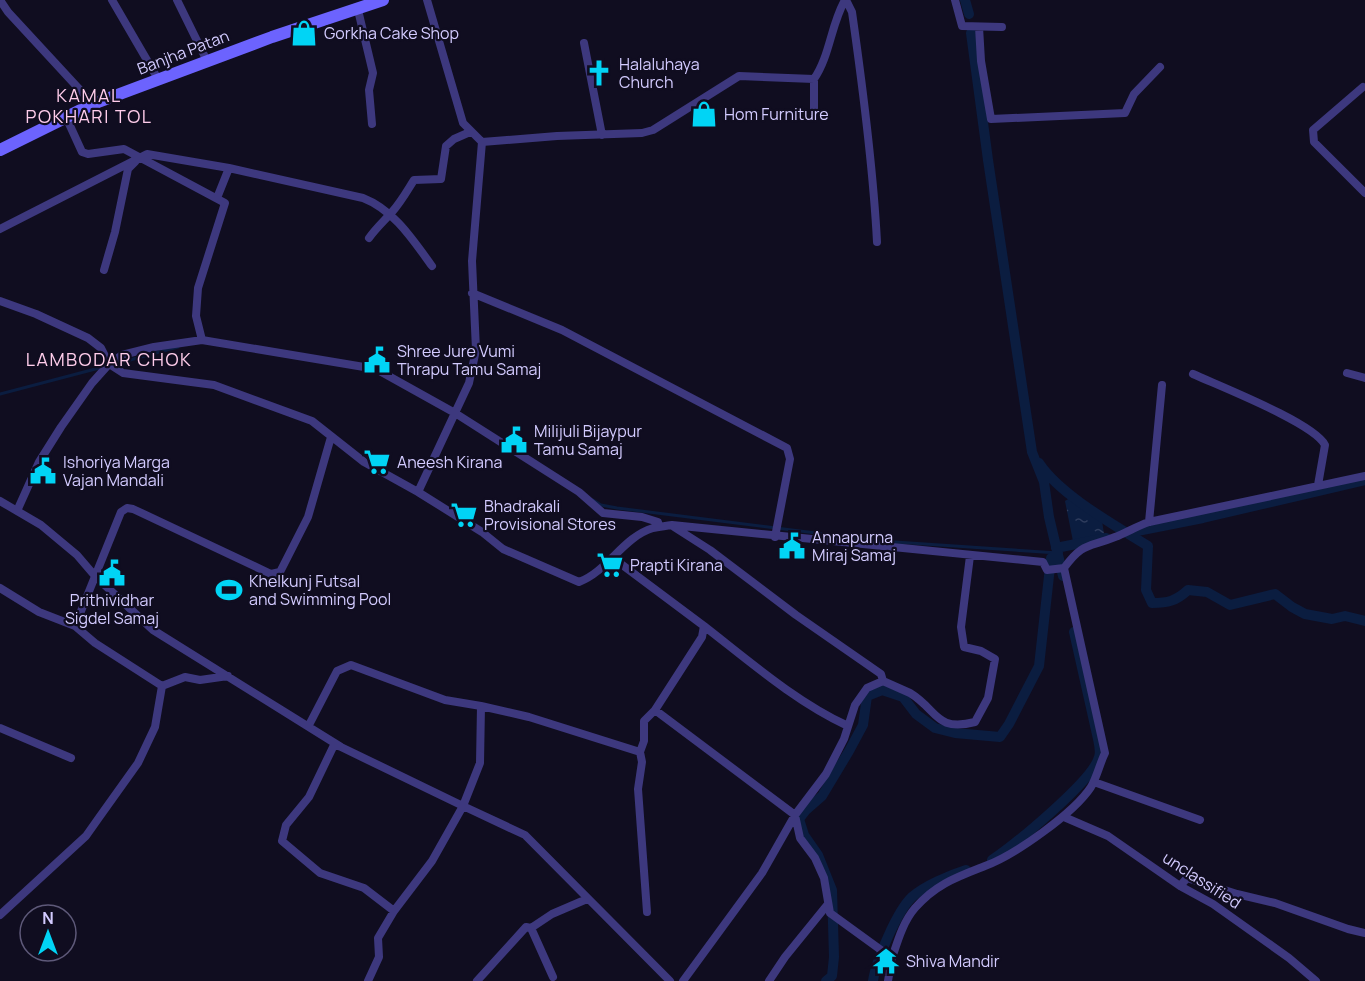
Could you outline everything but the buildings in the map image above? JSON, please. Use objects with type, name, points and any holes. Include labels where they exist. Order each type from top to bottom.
[{"type":"main road","name":"Banjha Patan","points":[[0,150],[93,104],[272,37],[383,0]]},
{"type":"street","points":[[0,0],[8,12],[93,104]]},
{"type":"street","points":[[112,0],[158,79]]},
{"type":"street","points":[[177,0],[207,61]]},
{"type":"street","points":[[427,0],[463,123],[482,142],[642,133],[653,130],[739,76],[814,79]]},
{"type":"street","points":[[814,113],[814,79],[832,34],[839,9],[845,0],[852,12],[867,110],[877,242]]},
{"type":"street","points":[[955,0],[962,26],[1002,27]]},
{"type":"street","points":[[358,10],[373,73],[369,90],[372,124]]},
{"type":"street","points":[[979,27],[981,61],[991,119],[1125,113],[1134,94],[1160,67]]},
{"type":"street","points":[[584,43],[602,135]]},
{"type":"street","points":[[1364,87],[1313,130],[1313,136],[1314,142],[1365,193]]},
{"type":"street","points":[[66,117],[82,152],[88,154],[124,149],[221,200]]},
{"type":"street","points":[[369,237],[391,214],[414,180],[441,179],[446,146],[454,139],[470,132]]},
{"type":"street","points":[[418,492],[469,383],[476,350],[472,261],[482,142]]},
{"type":"street","points":[[0,229],[139,157],[152,153],[229,168],[377,203],[391,214],[432,266]]},
{"type":"street","points":[[104,270],[115,232],[128,168],[139,157]]},
{"type":"street","points":[[202,340],[196,316],[198,288],[229,168]]},
{"type":"street","points":[[472,293],[562,330],[787,447],[790,459],[775,537]]},
{"type":"street","points":[[0,301],[36,314],[88,338],[101,348],[109,364],[123,373],[214,385],[312,421],[364,462],[482,532],[503,549],[579,582],[591,578],[629,542],[651,529],[672,525],[1043,562],[1047,570],[1064,568],[1076,552],[1149,522],[1365,476]]},
{"type":"street","points":[[17,512],[39,462],[92,382],[109,364],[122,355],[154,347],[202,340],[376,369],[455,413],[579,492],[603,513],[642,517],[658,522],[659,527]]},
{"type":"street","points":[[1347,373],[1365,378]]},
{"type":"street","points":[[1193,374],[1282,414],[1317,436],[1324,446],[1318,485]]},
{"type":"street","points":[[1149,522],[1162,385]]},
{"type":"street","points":[[75,626],[121,512],[127,508],[134,509],[271,574],[280,572],[308,517],[331,437]]},
{"type":"street","points":[[0,501],[41,525],[77,555],[95,576],[153,630],[335,743],[525,835],[670,981]]},
{"type":"street","points":[[672,525],[881,674],[883,681]]},
{"type":"street","points":[[683,981],[762,873],[795,815],[826,774],[844,739],[855,705],[867,688],[883,681],[911,694],[941,722],[958,726],[975,722],[988,698],[995,659],[981,651],[964,647],[960,627],[970,556]]},
{"type":"street","points":[[613,558],[788,690],[831,718],[848,726]]},
{"type":"street","points":[[888,981],[890,956],[904,924],[928,894],[950,880],[994,862],[1064,817],[1082,799],[1094,782],[1105,753],[1064,568]]},
{"type":"street","points":[[0,588],[39,612],[75,626],[95,642],[162,686]]},
{"type":"street","points":[[647,912],[638,789],[644,721],[655,710],[702,638],[704,626]]},
{"type":"street","points":[[309,725],[337,671],[351,665],[444,700],[530,717],[640,752]]},
{"type":"street","points":[[162,686],[184,677],[200,680],[228,676]]},
{"type":"street","points":[[0,915],[86,836],[138,763],[155,727],[162,686]]},
{"type":"street","points":[[369,981],[379,957],[378,938],[394,911],[432,861],[463,806],[480,763],[481,706]]},
{"type":"street","points":[[655,710],[795,815],[800,838],[816,858],[824,878],[830,914],[890,956]]},
{"type":"street","points":[[0,728],[71,758]]},
{"type":"street","points":[[335,743],[309,798],[286,825],[282,841],[320,873],[364,888],[394,911]]},
{"type":"street","points":[[1094,782],[1200,820]]},
{"type":"street","name":"unclassified","points":[[1064,817],[1108,836],[1180,886],[1213,904],[1289,958],[1316,981]]},
{"type":"street","points":[[1180,886],[1187,878],[1275,903],[1365,933]]},
{"type":"street","points":[[477,981],[526,927],[531,928],[552,914],[587,899]]},
{"type":"street","points":[[769,981],[785,957],[828,904]]},
{"type":"street","points":[[531,928],[553,977]]},
{"type":"water","points":[[1070,498],[1102,521],[1104,534],[1073,541],[1065,501]]},
{"type":"waterway","points":[[965,0],[969,14]]},
{"type":"waterway","points":[[971,33],[1032,452],[1044,482],[1049,517],[1063,576]]},
{"type":"waterway","points":[[115,364],[178,347]]},
{"type":"waterway","points":[[0,394],[103,367]]},
{"type":"waterway","points":[[1039,463],[1048,475],[1074,498],[1148,546],[1146,590],[1152,603],[1172,601],[1188,590],[1207,592],[1230,605],[1275,594],[1305,614],[1332,619],[1345,616],[1365,621]]},
{"type":"waterway","points":[[1127,533],[1203,518],[1365,480]]},
{"type":"waterway","points":[[593,500],[601,505],[617,508],[880,541],[1058,553]]},
{"type":"waterway","points":[[1056,548],[1106,538]]},
{"type":"waterway","points":[[826,981],[832,976],[834,957],[832,890],[818,855],[804,835],[799,819],[822,796],[849,751],[863,725],[867,696],[882,690],[903,697],[916,714],[935,728],[955,733],[1000,737],[1039,666],[1051,558],[1058,553]]},
{"type":"waterway","points":[[992,860],[1034,827],[1068,796],[1094,768],[1099,757],[1099,743],[1074,632]]},
{"type":"waterway","points":[[873,981],[888,937],[906,904],[930,885],[966,870]]},
{"type":"place","name":"Gorkha Cake Shop","points":[[304,33]]},
{"type":"place","name":"Halaluhaya Church","points":[[599,73]]},
{"type":"place","name":"Hom Furniture","points":[[704,114]]},
{"type":"place","name":"Shree Jure Vumi Thrapu Tamu Samaj","points":[[377,360]]},
{"type":"place","name":"Milijuli Bijaypur Tamu Samaj","points":[[514,440]]},
{"type":"place","name":"Aneesh Kirana","points":[[377,462]]},
{"type":"place","name":"Ishoriya Marga Vajan Mandali","points":[[43,471]]},
{"type":"place","name":"Bhadrakali Provisional Stores","points":[[464,515]]},
{"type":"place","name":"Annapurna Miraj Samaj","points":[[792,546]]},
{"type":"place","name":"Prapti Kirana","points":[[610,565]]},
{"type":"place","name":"Prithividhar Sigdel Samaj","points":[[112,573]]},
{"type":"place","name":"Khelkunj Futsal and Swimming Pool","points":[[229,590]]},
{"type":"place","name":"Shiva Mandir","points":[[886,961]]},
{"type":"district","name":"KAMAL POKHARI TOL","points":[[89,106]]},
{"type":"district","name":"LAMBODAR CHOK","points":[[109,359]]}]
